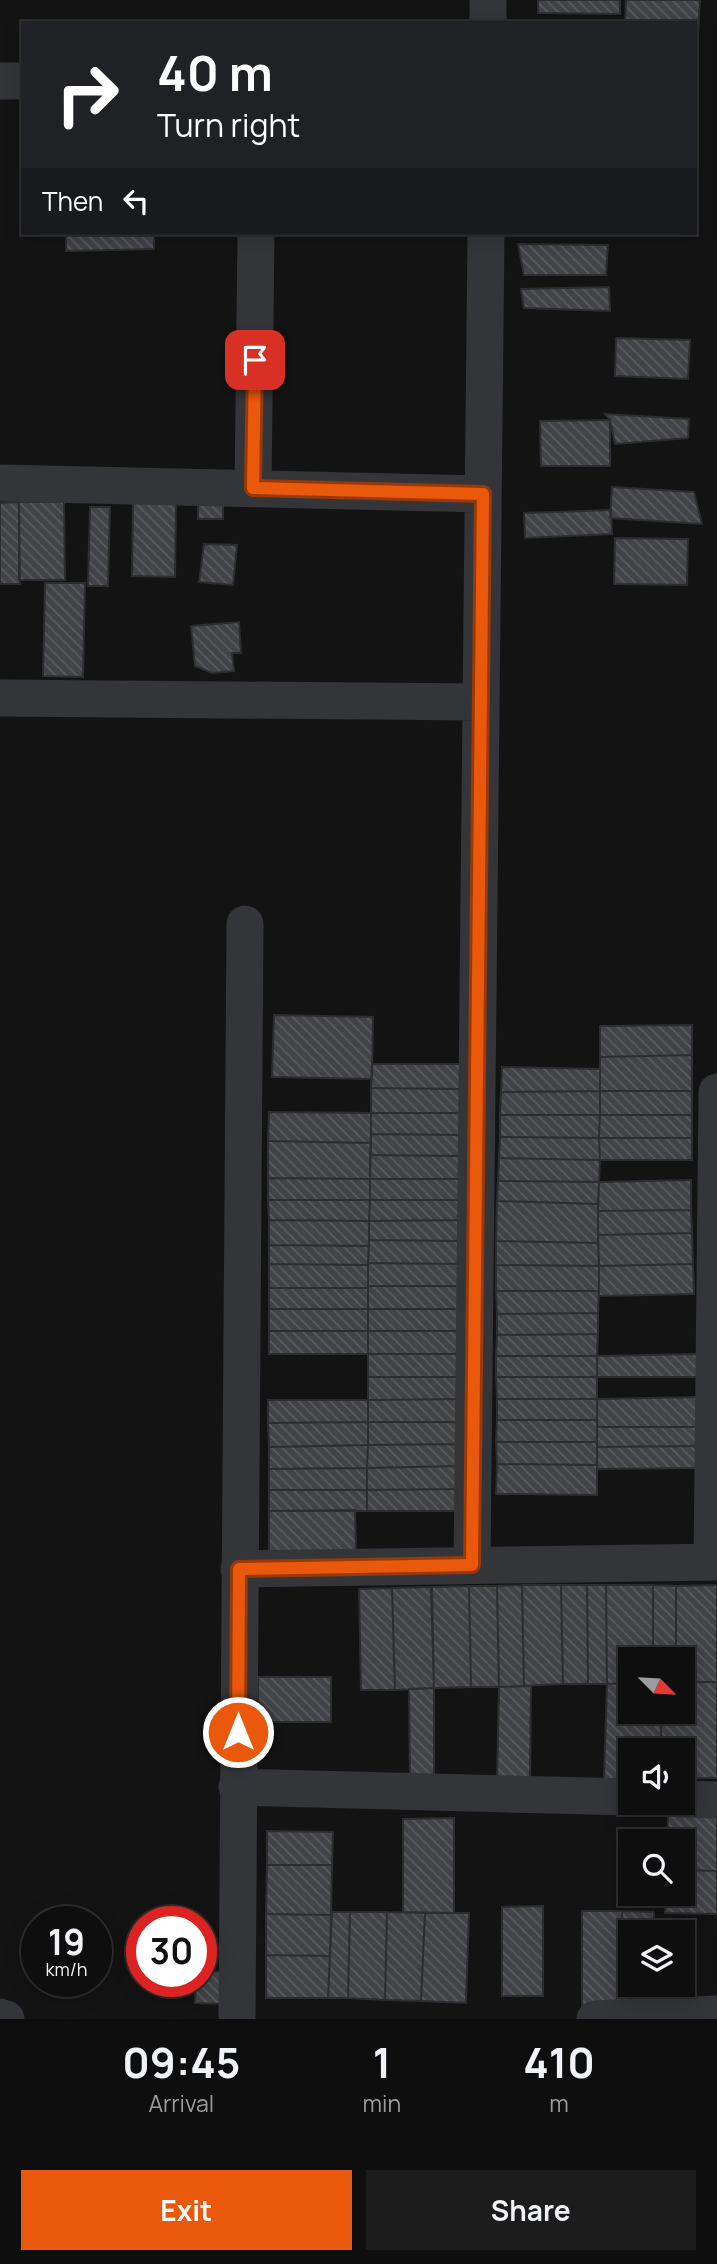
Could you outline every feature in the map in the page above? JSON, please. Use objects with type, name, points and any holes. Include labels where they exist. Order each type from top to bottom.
[{"type":"street","points":[[488,0],[488,21]]},
{"type":"street","points":[[0,81],[21,81]]},
{"type":"street","points":[[253,488],[256,235]]},
{"type":"street","points":[[472,1565],[485,235]]},
{"type":"street","points":[[0,483],[483,494]]},
{"type":"street","points":[[0,698],[481,702]]},
{"type":"street","points":[[237,2019],[245,924]]},
{"type":"street","points":[[239,1569],[714,1562],[717,1093]]},
{"type":"street","points":[[237,1787],[618,1797]]},
{"type":"street","points":[[695,1799],[717,1800]]},
{"type":"street","points":[[595,2019],[717,2014]]},
{"type":"street","points":[[0,2017],[6,2019]]},
{"type":"building","points":[[538,0],[620,0],[620,14],[538,13]]},
{"type":"building","points":[[626,0],[700,0],[698,35],[697,21],[625,21]]},
{"type":"building","points":[[66,235],[154,235],[154,249],[66,251]]},
{"type":"building","points":[[518,244],[608,245],[606,275],[524,275]]},
{"type":"building","points":[[609,287],[610,311],[524,308],[521,289]]},
{"type":"building","points":[[616,338],[690,340],[688,379],[615,376]]},
{"type":"building","points":[[605,414],[689,419],[688,438],[615,444],[610,420]]},
{"type":"building","points":[[610,420],[610,466],[541,466],[540,421]]},
{"type":"building","points":[[612,487],[694,492],[702,524],[610,518]]},
{"type":"building","points":[[198,499],[223,499],[223,519],[198,519]]},
{"type":"building","points":[[19,502],[20,584],[0,584],[0,503]]},
{"type":"building","points":[[19,502],[64,502],[65,580],[19,580]]},
{"type":"building","points":[[133,503],[176,504],[175,577],[132,576]]},
{"type":"building","points":[[90,507],[110,507],[108,586],[88,586]]},
{"type":"building","points":[[611,510],[612,534],[525,538],[524,513]]},
{"type":"building","points":[[615,538],[688,539],[687,585],[614,584]]},
{"type":"building","points":[[204,544],[237,545],[233,585],[199,582]]},
{"type":"building","points":[[45,583],[85,583],[83,677],[43,676]]},
{"type":"building","points":[[239,622],[241,653],[232,653],[234,671],[212,673],[195,666],[191,626]]},
{"type":"building","points":[[274,1015],[373,1017],[372,1079],[272,1077]]},
{"type":"building","points":[[692,1025],[692,1055],[600,1057],[600,1026]]},
{"type":"building","points":[[692,1055],[692,1091],[600,1091],[600,1057]]},
{"type":"building","points":[[372,1064],[460,1064],[460,1089],[371,1088]]},
{"type":"building","points":[[502,1067],[600,1069],[600,1091],[501,1092]]},
{"type":"building","points":[[371,1088],[460,1089],[460,1113],[371,1113]]},
{"type":"building","points":[[600,1091],[600,1115],[500,1115],[501,1092]]},
{"type":"building","points":[[600,1091],[692,1091],[692,1115],[600,1115]]},
{"type":"building","points":[[269,1112],[371,1113],[371,1143],[268,1141]]},
{"type":"building","points":[[371,1113],[460,1113],[460,1135],[371,1134]]},
{"type":"building","points":[[500,1115],[600,1115],[599,1138],[500,1137]]},
{"type":"building","points":[[600,1115],[692,1115],[692,1138],[599,1138]]},
{"type":"building","points":[[371,1134],[460,1135],[460,1156],[370,1155]]},
{"type":"building","points":[[500,1137],[599,1138],[600,1160],[499,1158]]},
{"type":"building","points":[[599,1138],[692,1138],[692,1160],[600,1160]]},
{"type":"building","points":[[268,1141],[371,1143],[370,1179],[268,1178]]},
{"type":"building","points":[[370,1155],[460,1156],[460,1179],[370,1179]]},
{"type":"building","points":[[499,1158],[600,1160],[599,1182],[498,1181]]},
{"type":"building","points":[[268,1178],[370,1179],[370,1200],[268,1200]]},
{"type":"building","points":[[370,1179],[460,1179],[460,1200],[370,1200]]},
{"type":"building","points":[[691,1180],[691,1210],[598,1211],[599,1182]]},
{"type":"building","points":[[498,1181],[599,1182],[598,1204],[497,1201]]},
{"type":"building","points":[[268,1200],[370,1200],[369,1221],[269,1220]]},
{"type":"building","points":[[370,1200],[460,1200],[460,1220],[369,1221]]},
{"type":"building","points":[[497,1201],[598,1204],[598,1243],[496,1241]]},
{"type":"building","points":[[691,1210],[692,1233],[598,1235],[598,1211]]},
{"type":"building","points":[[269,1220],[369,1221],[369,1246],[269,1245]]},
{"type":"building","points":[[460,1220],[460,1241],[369,1240],[369,1221]]},
{"type":"building","points":[[692,1233],[693,1264],[599,1266],[598,1235]]},
{"type":"building","points":[[369,1240],[460,1241],[461,1264],[368,1263]]},
{"type":"building","points":[[496,1241],[598,1243],[599,1266],[496,1265]]},
{"type":"building","points":[[269,1245],[369,1246],[368,1265],[269,1264]]},
{"type":"building","points":[[368,1263],[461,1264],[460,1286],[368,1286]]},
{"type":"building","points":[[269,1264],[368,1265],[368,1288],[269,1288]]},
{"type":"building","points":[[693,1264],[694,1294],[599,1296],[599,1266]]},
{"type":"building","points":[[496,1265],[599,1266],[599,1291],[496,1291]]},
{"type":"building","points":[[368,1286],[460,1286],[461,1309],[368,1309]]},
{"type":"building","points":[[269,1288],[368,1288],[368,1309],[269,1309]]},
{"type":"building","points":[[496,1291],[599,1291],[598,1313],[497,1314]]},
{"type":"building","points":[[269,1309],[368,1309],[368,1331],[269,1331]]},
{"type":"building","points":[[368,1309],[461,1309],[460,1331],[368,1331]]},
{"type":"building","points":[[598,1313],[598,1334],[497,1335],[497,1314]]},
{"type":"building","points":[[269,1331],[368,1331],[368,1354],[269,1354]]},
{"type":"building","points":[[368,1331],[460,1331],[460,1354],[368,1354]]},
{"type":"building","points":[[598,1334],[597,1356],[496,1356],[497,1335]]},
{"type":"building","points":[[368,1354],[460,1354],[460,1377],[368,1377]]},
{"type":"building","points":[[699,1354],[699,1377],[597,1377],[597,1356]]},
{"type":"building","points":[[496,1356],[597,1356],[597,1377],[496,1377]]},
{"type":"building","points":[[368,1377],[460,1377],[460,1399],[368,1400]]},
{"type":"building","points":[[496,1377],[597,1377],[597,1399],[497,1399]]},
{"type":"building","points":[[697,1397],[696,1427],[597,1427],[597,1399]]},
{"type":"building","points":[[460,1399],[460,1422],[368,1422],[368,1400]]},
{"type":"building","points":[[497,1399],[597,1399],[597,1420],[497,1420]]},
{"type":"building","points":[[268,1400],[368,1400],[368,1422],[268,1423]]},
{"type":"building","points":[[497,1420],[597,1420],[597,1442],[496,1442]]},
{"type":"building","points":[[368,1422],[460,1422],[459,1444],[368,1445]]},
{"type":"building","points":[[368,1422],[368,1445],[269,1447],[268,1423]]},
{"type":"building","points":[[597,1427],[696,1427],[697,1446],[597,1447]]},
{"type":"building","points":[[496,1442],[597,1442],[597,1465],[497,1464]]},
{"type":"building","points":[[459,1444],[460,1466],[367,1468],[368,1445]]},
{"type":"building","points":[[368,1445],[367,1468],[269,1469],[269,1447]]},
{"type":"building","points":[[697,1446],[697,1468],[597,1469],[597,1447]]},
{"type":"building","points":[[497,1464],[597,1465],[597,1495],[496,1494]]},
{"type":"building","points":[[460,1466],[459,1489],[367,1490],[367,1468]]},
{"type":"building","points":[[367,1468],[367,1490],[269,1490],[269,1469]]},
{"type":"building","points":[[459,1489],[459,1511],[367,1511],[367,1490]]},
{"type":"building","points":[[269,1490],[367,1490],[367,1511],[269,1511]]},
{"type":"building","points":[[355,1510],[356,1552],[269,1552],[269,1511]]},
{"type":"building","points":[[522,1585],[561,1585],[563,1684],[524,1686]]},
{"type":"building","points":[[522,1585],[524,1686],[499,1687],[497,1586]]},
{"type":"building","points":[[561,1585],[587,1585],[588,1684],[563,1684]]},
{"type":"building","points":[[587,1585],[606,1585],[607,1684],[588,1684]]},
{"type":"building","points":[[606,1585],[653,1585],[653,1647],[618,1647],[618,1684],[607,1684]]},
{"type":"building","points":[[653,1585],[676,1586],[676,1647],[653,1647]]},
{"type":"building","points":[[717,1585],[717,1682],[695,1682],[695,1647],[676,1647],[676,1586]]},
{"type":"building","points":[[469,1586],[497,1586],[499,1687],[471,1687]]},
{"type":"building","points":[[469,1586],[471,1687],[434,1688],[432,1587]]},
{"type":"building","points":[[431,1587],[434,1688],[395,1690],[392,1588]]},
{"type":"building","points":[[392,1588],[395,1690],[361,1690],[359,1589]]},
{"type":"building","points":[[258,1677],[331,1677],[331,1722],[258,1722]]},
{"type":"building","points":[[695,1682],[717,1682],[717,1778],[695,1778],[695,1738],[661,1738],[661,1724],[695,1724]]},
{"type":"building","points":[[607,1684],[618,1684],[618,1724],[661,1724],[661,1738],[618,1738],[618,1779],[604,1779]]},
{"type":"building","points":[[531,1686],[530,1779],[497,1779],[499,1687]]},
{"type":"building","points":[[434,1688],[434,1782],[410,1782],[409,1689]]},
{"type":"building","points":[[668,1815],[717,1816],[717,1871],[695,1870],[695,1829],[667,1829]]},
{"type":"building","points":[[454,1818],[454,1913],[403,1912],[403,1819]]},
{"type":"building","points":[[267,1831],[333,1832],[332,1865],[267,1865]]},
{"type":"building","points":[[267,1865],[332,1865],[331,1915],[266,1914]]},
{"type":"building","points":[[695,1870],[717,1871],[717,1914],[665,1913],[665,1906],[695,1906]]},
{"type":"building","points":[[543,1906],[543,1996],[502,1996],[502,1907]]},
{"type":"building","points":[[582,1911],[622,1911],[622,1920],[618,1920],[618,1997],[622,1997],[622,2008],[582,2009]]},
{"type":"building","points":[[622,1911],[654,1912],[654,1920],[622,1920]]},
{"type":"building","points":[[332,1912],[350,1912],[348,1998],[328,1998]]},
{"type":"building","points":[[350,1912],[387,1912],[385,2000],[348,1998]]},
{"type":"building","points":[[387,1912],[425,1913],[421,2001],[385,2000]]},
{"type":"building","points":[[425,1913],[469,1913],[466,2003],[421,2001]]},
{"type":"building","points":[[266,1914],[331,1915],[330,1956],[266,1955]]},
{"type":"building","points":[[266,1955],[330,1956],[328,1998],[266,1998]]},
{"type":"building","points":[[217,1972],[225,1972],[224,2004],[195,2003],[195,1997],[217,1997]]},
{"type":"building","points":[[622,1997],[653,1997],[653,2007],[622,2008]]},
{"type":"route","points":[[238,1732],[239,1569],[472,1565],[483,494],[253,488],[255,360]]}]
